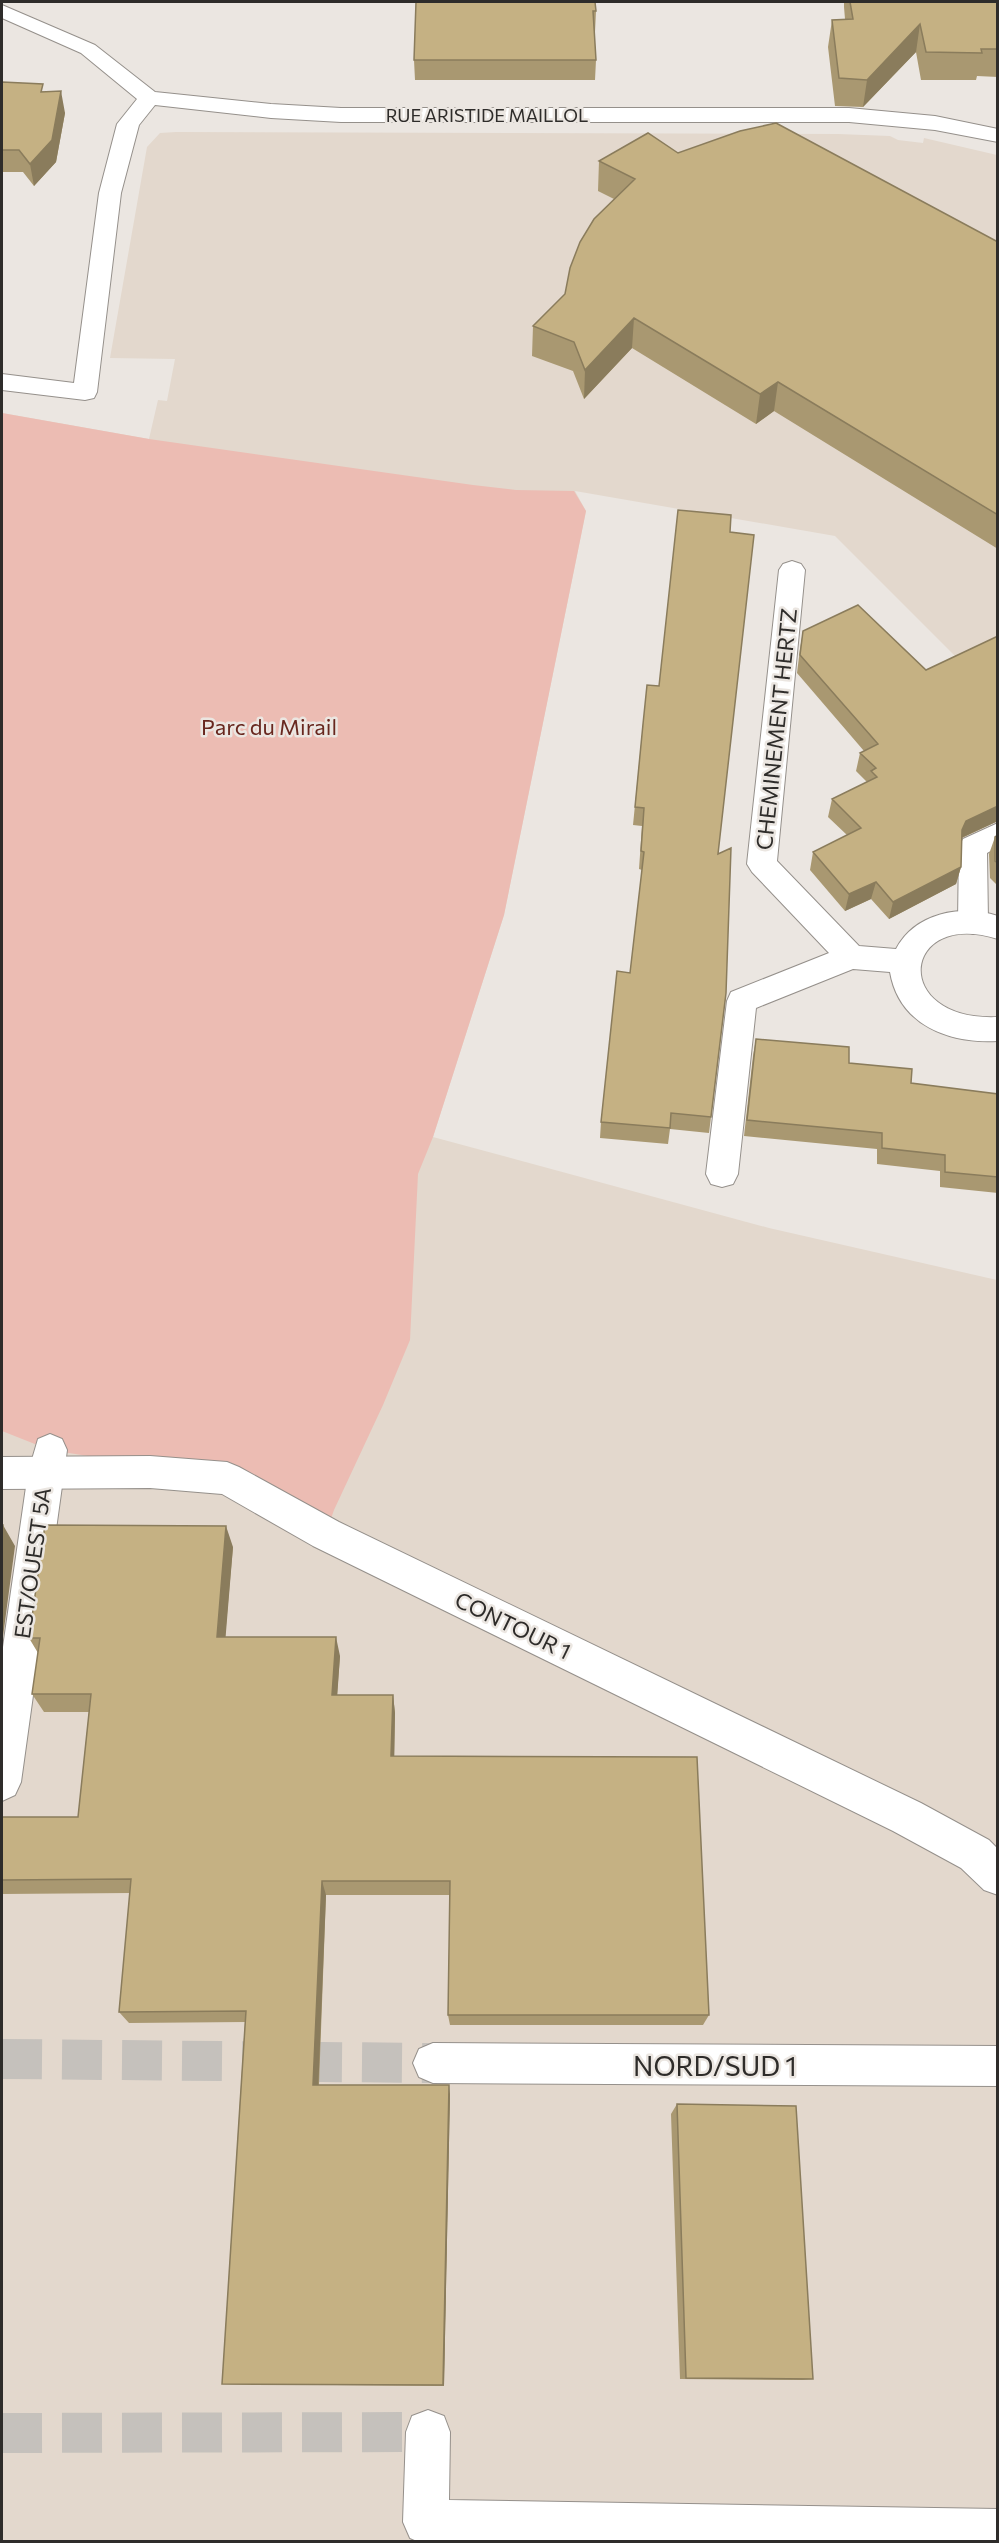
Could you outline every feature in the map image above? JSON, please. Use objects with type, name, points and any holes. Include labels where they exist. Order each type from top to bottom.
[{"type":"street","points":[[2,11],[88,49],[149,98],[128,124],[110,193],[85,392],[2,382]]},
{"type":"street","name":"RUE ARISTIDE MAILLOL","points":[[149,98],[271,111],[341,115],[849,115],[935,123],[998,136]]},
{"type":"street","name":"CHEMINEMENT HERTZ","points":[[792,570],[762,864],[851,957]]},
{"type":"street","points":[[998,834],[973,847],[985,925],[940,925],[915,941],[905,962],[905,981],[910,993],[930,1014],[959,1028],[998,1029]]},
{"type":"street","points":[[722,1174],[742,1001],[851,957],[905,962]]},
{"type":"street","name":"CONTOUR 1","points":[[2,1473],[48,1462],[228,1478],[326,1533],[907,1817],[975,1854],[998,1876]]},
{"type":"street","name":"EST/OUEST 5A","points":[[2,1782],[48,1462]]},
{"type":"street","name":"NORD/SUD 1","points":[[433,2062],[998,2066]]},
{"type":"street","points":[[428,2432],[426,2522],[998,2532]]},
{"type":"shaded area","points":[[160,133],[838,134],[890,136],[898,140],[923,143],[924,138],[997,155],[997,698],[835,536],[575,491],[586,511],[504,915],[433,1137],[769,1228],[997,1280],[997,2541],[2,2541],[2,413],[149,439],[158,400],[167,401],[175,359],[110,358],[147,147]]},
{"type":"green space","name":"Parc du Mirail","points":[[2,413],[149,439],[473,485],[516,490],[574,491],[586,511],[504,915],[433,1137],[418,1174],[410,1340],[383,1405],[334,1510],[326,1533],[227,1478],[50,1450],[2,1431]]},
{"type":"building","points":[[416,2],[595,2],[596,11],[593,11],[596,60],[414,60]]},
{"type":"building","points":[[850,2],[998,2],[998,49],[981,49],[982,53],[926,52],[920,24],[867,80],[839,78],[832,20],[853,19]]},
{"type":"building","points":[[2,82],[43,84],[41,92],[61,91],[52,140],[30,164],[19,150],[2,150]]},
{"type":"building","points":[[776,123],[998,242],[998,515],[778,382],[760,394],[634,318],[585,370],[574,342],[533,326],[565,294],[570,268],[580,242],[594,219],[635,179],[599,161],[648,133],[678,153],[740,131]]},
{"type":"building","points":[[678,510],[731,515],[730,532],[754,535],[718,854],[731,848],[726,993],[711,1117],[671,1113],[670,1128],[601,1122],[617,971],[630,973],[644,852],[641,851],[644,808],[635,807],[647,685],[659,686]]},
{"type":"building","points":[[858,605],[926,670],[998,636],[998,806],[966,821],[962,830],[961,867],[893,902],[876,882],[849,894],[813,852],[861,828],[832,799],[877,777],[871,771],[876,768],[860,753],[878,744],[800,655],[803,631]]},
{"type":"building","points":[[998,835],[998,863],[995,861],[995,837]]},
{"type":"building","points":[[756,1039],[849,1047],[849,1063],[912,1069],[911,1083],[998,1094],[998,1177],[945,1172],[945,1155],[882,1148],[882,1133],[747,1120]]},
{"type":"building","points":[[45,1525],[226,1526],[217,1637],[336,1637],[332,1695],[393,1695],[391,1756],[697,1757],[709,2015],[448,2015],[450,1881],[322,1881],[313,2085],[449,2085],[443,2385],[222,2384],[246,2011],[119,2012],[131,1879],[2,1880],[2,1817],[78,1817],[91,1694],[32,1694],[40,1638],[29,1638]]},
{"type":"building","points":[[677,2104],[796,2106],[813,2379],[686,2378]]},
{"type":"tunnel","points":[[2,2059],[433,2063]]},
{"type":"tunnel","points":[[2,2433],[428,2432]]}]
